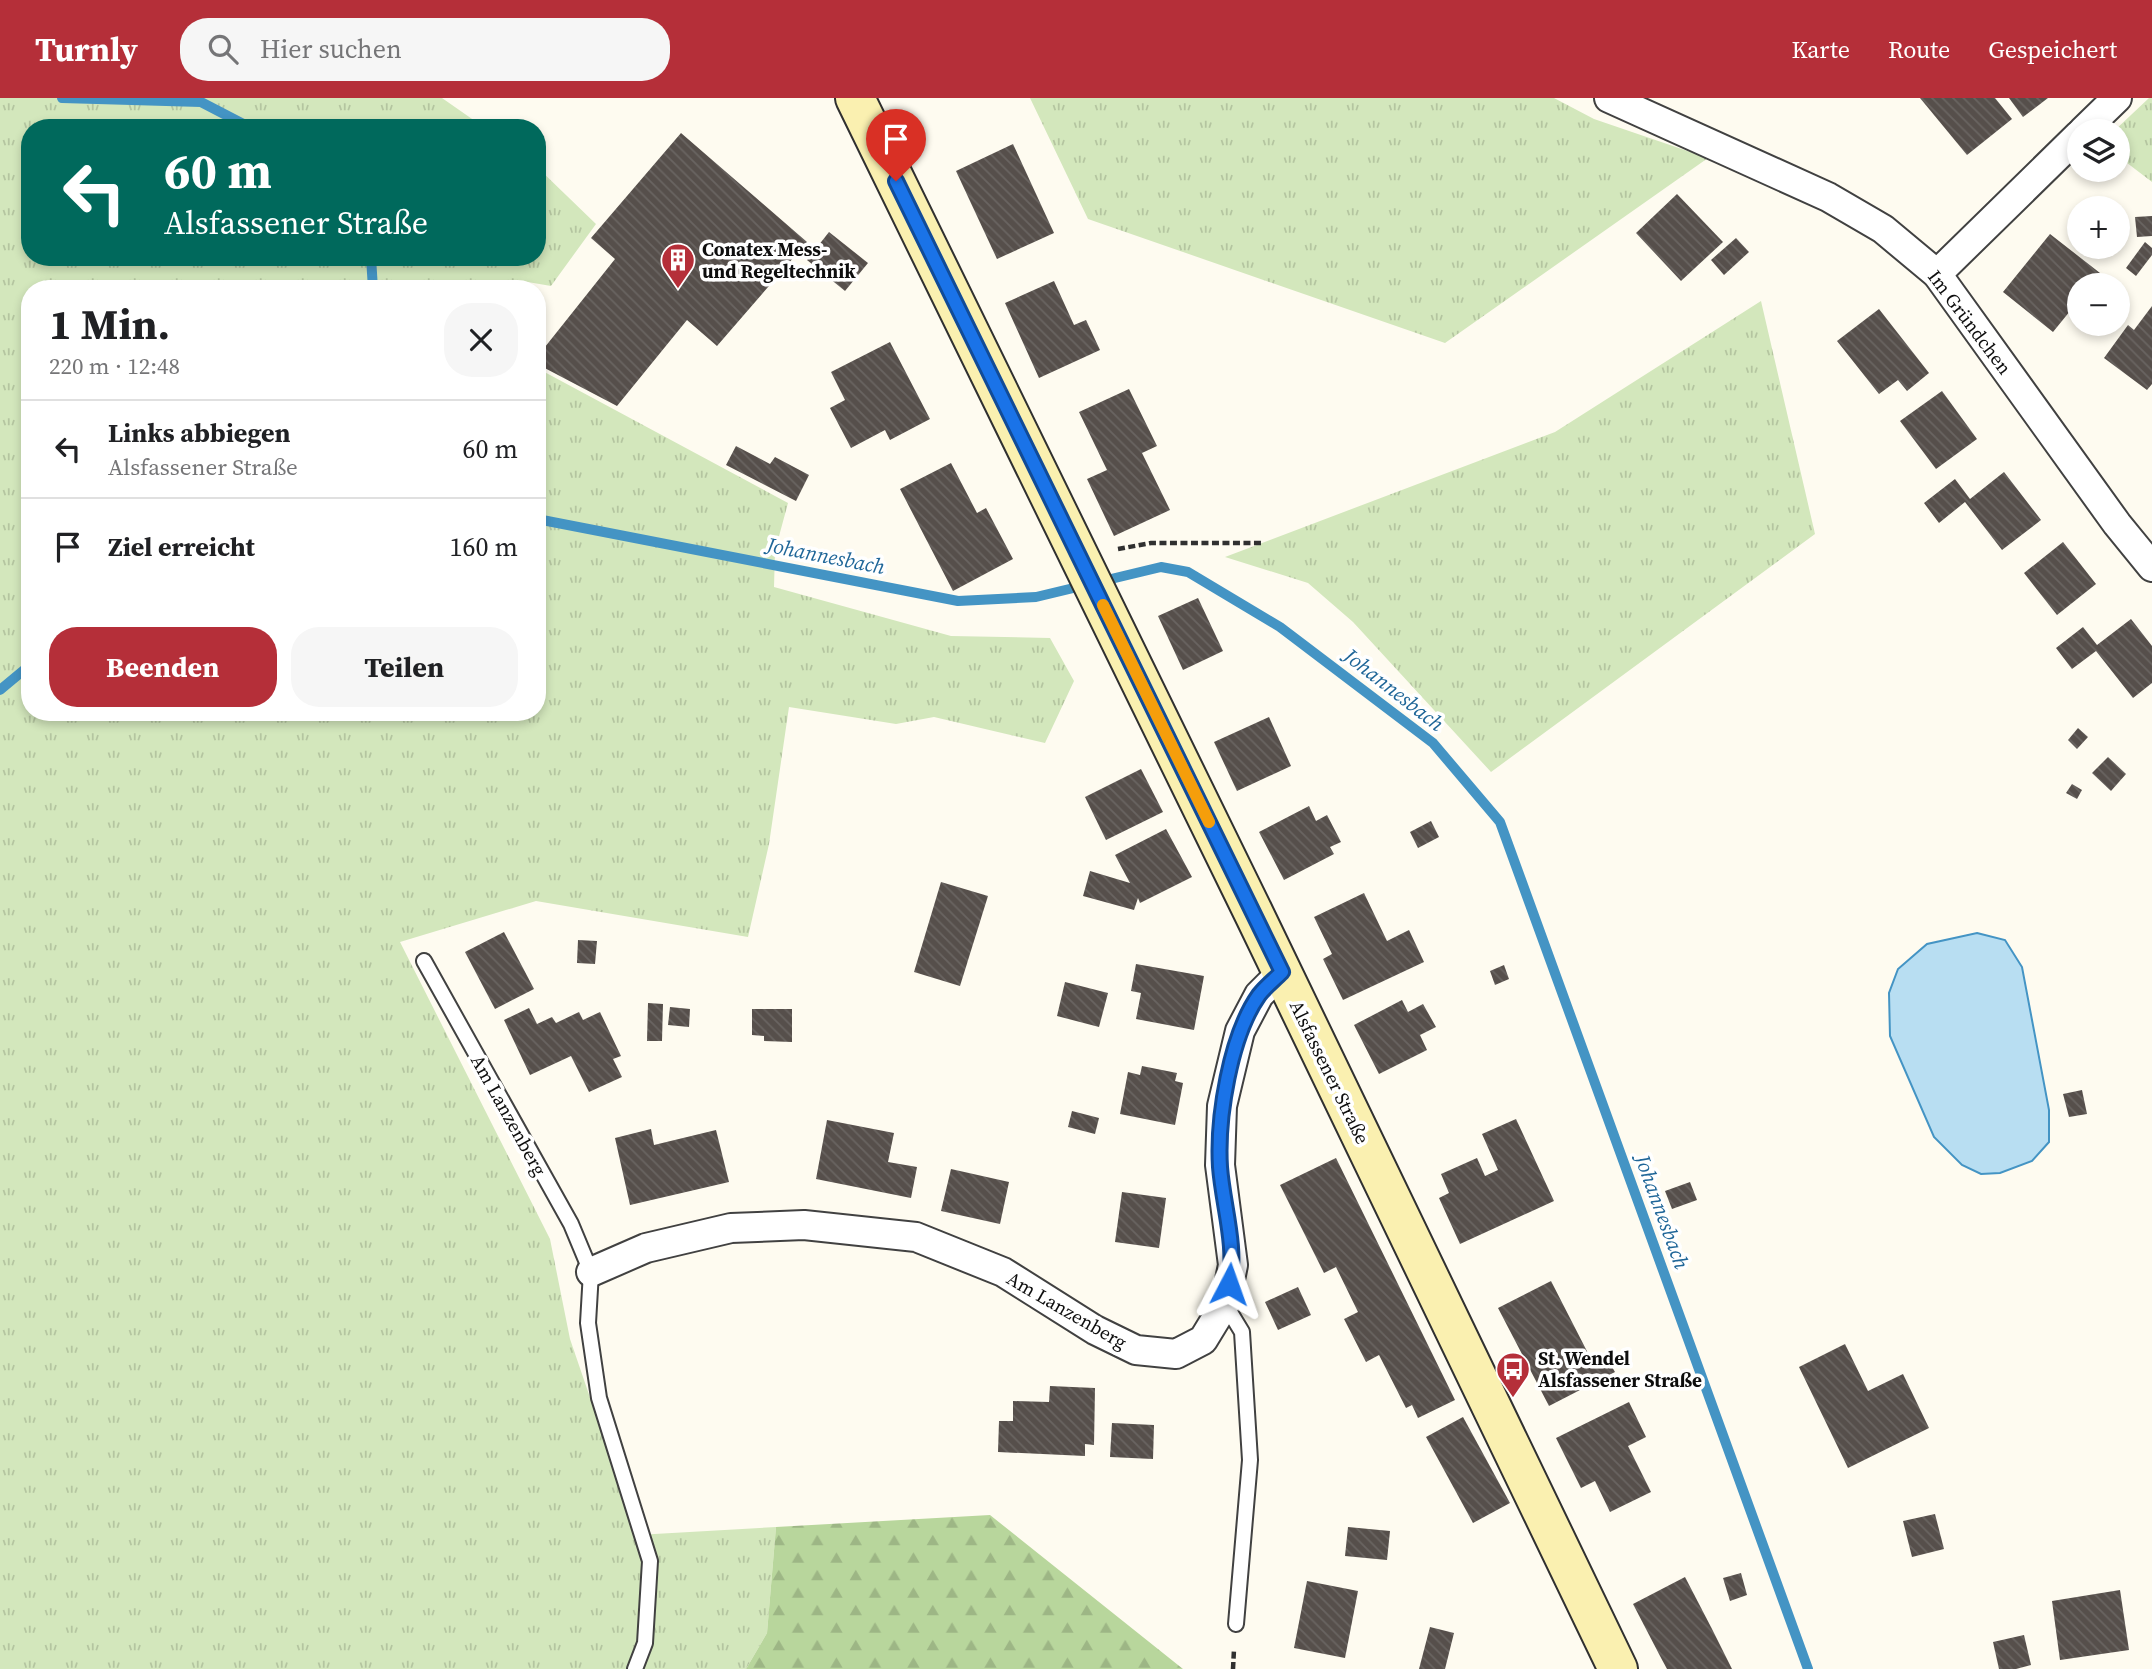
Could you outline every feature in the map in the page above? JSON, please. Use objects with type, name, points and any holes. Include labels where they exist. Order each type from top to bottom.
[{"type":"main road","name":"Alsfassener Straße","points":[[855,98],[1282,972],[1618,1669]]},
{"type":"street","name":"Im Gründchen","points":[[1609,98],[1828,197],[1882,229],[1937,274],[2117,524],[2152,567]]},
{"type":"street","points":[[2095,119],[2117,98]]},
{"type":"street","points":[[1937,274],[2067,147]]},
{"type":"street","name":"Am Lanzenberg","points":[[591,1272],[646,1248],[731,1228],[804,1225],[916,1237],[1003,1272],[1095,1330],[1136,1350],[1176,1354],[1203,1340],[1225,1304],[1233,1265],[1220,1165],[1222,1106],[1240,1031],[1259,995],[1282,972]]},
{"type":"lane","name":"Am Lanzenberg","points":[[424,961],[571,1224],[591,1272],[588,1323],[599,1398],[650,1561],[645,1643],[635,1669]]},
{"type":"lane","points":[[1225,1304],[1242,1332],[1250,1460],[1236,1624]]},
{"type":"path","points":[[1079,556],[1151,543],[1261,543]]},
{"type":"green space","points":[[0,98],[442,98],[472,119],[21,119],[21,266],[546,266],[546,176],[596,224],[551,286],[546,285],[546,280],[21,280],[21,721],[546,721],[546,373],[788,503],[775,551],[774,587],[951,636],[1050,638],[1074,681],[1045,743],[934,717],[896,724],[789,707],[769,844],[748,937],[536,901],[400,942],[550,1239],[570,1339],[637,1535],[776,1527],[767,1633],[746,1669],[0,1669]]},
{"type":"green space","points":[[1030,98],[1554,98],[1594,119],[1708,158],[1445,343],[1088,219]]},
{"type":"green space","points":[[2152,98],[2152,182],[2130,165],[2130,119],[2127,119]]},
{"type":"green space","points":[[1761,301],[1815,534],[1491,772],[1353,622],[1308,583],[1225,557],[1555,432]]},
{"type":"green space","points":[[990,1515],[1183,1669],[746,1669],[767,1633],[776,1527]]},
{"type":"water","points":[[1977,933],[2005,940],[2022,967],[2049,1110],[2049,1142],[2032,1161],[2000,1173],[1981,1174],[1962,1165],[1934,1137],[1890,1036],[1889,993],[1898,969],[1927,944]]},
{"type":"building","points":[[1920,98],[1995,98],[2012,119],[1967,155]]},
{"type":"building","points":[[2009,98],[2048,98],[2023,117]]},
{"type":"building","name":"Conatex Mess- und Regeltechnik","points":[[681,133],[807,242],[717,346],[687,320],[617,406],[546,369],[546,346],[615,259],[591,238]]},
{"type":"building","points":[[1013,144],[1054,233],[997,259],[956,171]]},
{"type":"building","points":[[1677,194],[1723,242],[1681,281],[1636,233]]},
{"type":"building","points":[[2152,216],[2152,236],[2137,237],[2135,217]]},
{"type":"building","points":[[829,232],[868,263],[845,291],[807,260]]},
{"type":"building","points":[[2050,234],[2067,247],[2067,259],[2082,259],[2100,273],[2067,273],[2067,315],[2053,332],[2003,292]]},
{"type":"building","points":[[1736,238],[1749,252],[1724,275],[1711,260]]},
{"type":"building","points":[[2145,242],[2152,248],[2152,255],[2136,276],[2126,268]]},
{"type":"building","points":[[1054,281],[1074,325],[1086,320],[1100,350],[1039,378],[1005,303]]},
{"type":"building","points":[[2152,306],[2152,384],[2147,390],[2104,358],[2120,336],[2130,336],[2130,327],[2134,330]]},
{"type":"building","points":[[1879,309],[1929,373],[1907,391],[1898,380],[1879,394],[1837,341]]},
{"type":"building","points":[[890,342],[930,419],[890,440],[885,430],[851,448],[830,408],[845,400],[831,372]]},
{"type":"building","points":[[1129,389],[1157,446],[1142,453],[1170,510],[1114,536],[1087,479],[1107,470],[1079,412]]},
{"type":"building","points":[[1942,391],[1977,439],[1936,469],[1900,421]]},
{"type":"building","points":[[736,446],[770,464],[775,457],[809,475],[796,501],[726,465]]},
{"type":"building","points":[[951,463],[977,513],[986,508],[1013,559],[953,591],[900,489]]},
{"type":"building","points":[[2004,472],[2041,520],[2002,550],[1965,502],[1939,523],[1924,503],[1955,479],[1970,499]]},
{"type":"building","points":[[2063,542],[2096,584],[2057,615],[2024,573]]},
{"type":"building","points":[[1198,598],[1223,651],[1183,670],[1158,616]]},
{"type":"building","points":[[2131,619],[2152,646],[2152,683],[2133,698],[2096,651],[2072,669],[2056,648],[2083,627],[2097,645]]},
{"type":"building","points":[[1269,717],[1291,766],[1237,791],[1214,742]]},
{"type":"building","points":[[2078,728],[2088,737],[2077,749],[2068,740]]},
{"type":"building","points":[[2108,757],[2126,774],[2111,791],[2092,773]]},
{"type":"building","points":[[1141,769],[1163,812],[1106,840],[1085,797]]},
{"type":"building","points":[[2072,784],[2082,790],[2077,799],[2066,793]]},
{"type":"building","points":[[1309,806],[1316,821],[1327,815],[1341,842],[1330,847],[1334,854],[1284,880],[1259,832]]},
{"type":"building","points":[[1431,821],[1439,837],[1418,848],[1410,832]]},
{"type":"building","points":[[1166,829],[1192,877],[1140,903],[1138,898],[1134,910],[1083,896],[1090,871],[1130,883],[1115,855]]},
{"type":"building","points":[[941,882],[988,896],[960,986],[914,972]]},
{"type":"building","points":[[1364,893],[1387,941],[1409,930],[1424,962],[1343,1000],[1323,959],[1332,954],[1314,917]]},
{"type":"building","points":[[504,932],[534,989],[495,1009],[465,952]]},
{"type":"building","points":[[578,940],[597,941],[595,964],[577,963]]},
{"type":"building","points":[[1136,964],[1204,976],[1194,1030],[1136,1019],[1141,993],[1131,991]]},
{"type":"building","points":[[1504,965],[1509,979],[1495,985],[1490,971]]},
{"type":"building","points":[[1065,982],[1108,993],[1099,1027],[1057,1016]]},
{"type":"building","points":[[1402,1000],[1408,1012],[1423,1004],[1436,1027],[1420,1035],[1427,1050],[1379,1074],[1354,1025]]},
{"type":"building","points":[[648,1003],[663,1004],[662,1041],[647,1041]]},
{"type":"building","points":[[670,1007],[690,1009],[689,1027],[668,1025]]},
{"type":"building","points":[[529,1008],[537,1024],[552,1017],[556,1023],[579,1012],[583,1020],[600,1012],[621,1056],[613,1059],[622,1077],[589,1092],[571,1056],[530,1075],[504,1020]]},
{"type":"building","points":[[752,1009],[792,1009],[792,1042],[764,1041],[764,1036],[752,1035]]},
{"type":"building","points":[[1142,1066],[1177,1073],[1175,1081],[1183,1083],[1175,1125],[1120,1114],[1128,1072],[1140,1075]]},
{"type":"building","points":[[2082,1090],[2087,1114],[2069,1117],[2063,1094]]},
{"type":"building","points":[[1072,1111],[1099,1118],[1095,1134],[1068,1127]]},
{"type":"building","points":[[1516,1119],[1554,1201],[1460,1244],[1439,1198],[1449,1193],[1441,1174],[1477,1158],[1485,1176],[1498,1170],[1482,1134]]},
{"type":"building","points":[[827,1120],[894,1133],[888,1162],[917,1167],[911,1198],[816,1179]]},
{"type":"building","points":[[651,1129],[654,1145],[716,1130],[729,1182],[630,1205],[615,1138]]},
{"type":"building","points":[[1336,1158],[1455,1400],[1418,1418],[1412,1405],[1406,1408],[1379,1355],[1366,1362],[1344,1319],[1358,1312],[1336,1267],[1324,1273],[1280,1185]]},
{"type":"building","points":[[951,1169],[1009,1182],[1000,1224],[941,1211]]},
{"type":"building","points":[[1690,1182],[1697,1200],[1672,1209],[1665,1191]]},
{"type":"building","points":[[1122,1192],[1166,1198],[1159,1248],[1115,1242]]},
{"type":"building","points":[[1551,1281],[1592,1361],[1605,1355],[1615,1372],[1549,1406],[1498,1308]]},
{"type":"building","points":[[1298,1287],[1311,1315],[1278,1330],[1265,1302]]},
{"type":"building","points":[[1845,1344],[1868,1391],[1903,1374],[1929,1428],[1848,1468],[1799,1367]]},
{"type":"building","points":[[1050,1386],[1095,1388],[1094,1445],[1085,1444],[1085,1456],[998,1452],[999,1421],[1013,1421],[1013,1401],[1049,1402]]},
{"type":"building","points":[[1629,1402],[1646,1437],[1628,1446],[1651,1492],[1610,1512],[1595,1481],[1581,1488],[1556,1438]]},
{"type":"building","points":[[1463,1417],[1510,1503],[1473,1523],[1426,1437]]},
{"type":"building","points":[[1112,1423],[1154,1425],[1153,1459],[1110,1457]]},
{"type":"building","points":[[1935,1514],[1944,1549],[1912,1557],[1903,1521]]},
{"type":"building","points":[[1348,1527],[1390,1531],[1387,1560],[1345,1556]]},
{"type":"building","points":[[1741,1573],[1747,1595],[1730,1601],[1723,1578]]},
{"type":"building","points":[[1685,1577],[1732,1669],[1667,1669],[1633,1604]]},
{"type":"building","points":[[1307,1581],[1358,1591],[1345,1658],[1294,1648]]},
{"type":"building","points":[[2120,1590],[2129,1650],[2060,1660],[2052,1601]]},
{"type":"building","points":[[1430,1627],[1454,1633],[1445,1669],[1419,1669]]},
{"type":"building","points":[[2024,1635],[2031,1665],[2016,1669],[1999,1669],[1993,1642]]},
{"type":"waterway","points":[[62,98],[201,102],[234,119]]},
{"type":"waterway","points":[[372,266],[372,280]]},
{"type":"waterway","name":"Johannesbach","points":[[546,521],[958,601],[1036,597],[1161,567],[1188,572],[1280,627],[1433,743],[1500,822],[1808,1669]]},
{"type":"waterway","points":[[0,690],[21,672]]},
{"type":"slow traffic","points":[[1103,605],[1209,822]]},
{"type":"place","name":"Conatex Mess- und Regeltechnik","points":[[678,290]]},
{"type":"place","name":"St. Wendel Alsfassener Straße","points":[[1513,1399]]},
{"type":"route","points":[[896,181],[1282,972],[1259,995],[1240,1031],[1222,1106],[1220,1165],[1233,1265],[1229,1284]]}]
